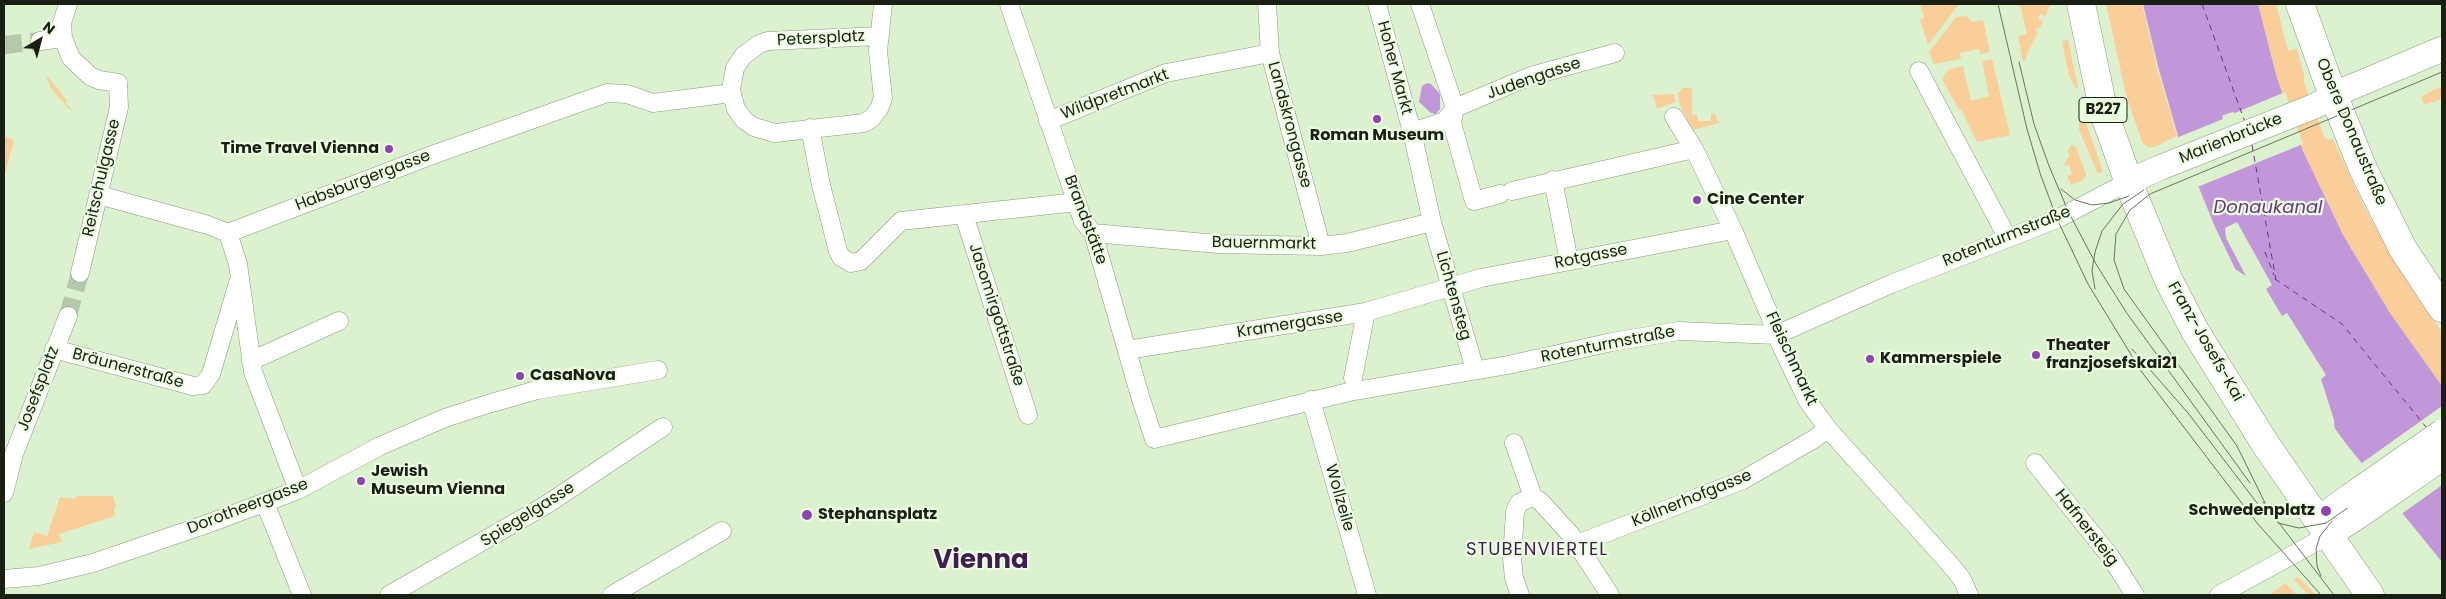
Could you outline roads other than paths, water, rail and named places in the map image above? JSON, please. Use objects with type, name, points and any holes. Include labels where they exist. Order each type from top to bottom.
[{"type":"main road","name":"Franz-Josefs-Kai","points":[[2081,4],[2104,113],[2140,177],[2169,280],[2195,331],[2266,445],[2324,527],[2367,593]]},
{"type":"main road","name":"Obere Donaustraße","points":[[2300,4],[2325,102],[2363,169],[2403,248],[2442,308]]},
{"type":"street","points":[[40,41],[63,38],[62,24],[68,4]]},
{"type":"street","points":[[880,36],[883,4]]},
{"type":"street","name":"Brandstätte","points":[[1009,4],[1083,221],[1093,234],[1154,439]]},
{"type":"street","name":"Landskrongasse","points":[[1267,4],[1270,53],[1321,246]]},
{"type":"street","name":"Hoher Markt","points":[[1377,4],[1412,132],[1432,222]]},
{"type":"street","points":[[1420,4],[1455,108],[1452,123],[1474,201],[1553,180],[1694,149]]},
{"type":"street","name":"Petersplatz","points":[[880,36],[878,51],[883,98],[879,109],[872,118],[864,123],[775,133],[763,131],[744,120],[736,109],[731,96],[731,81],[743,56],[759,44],[880,36]]},
{"type":"street","name":"Reitschulgasse","points":[[63,38],[71,58],[78,67],[99,80],[118,84],[120,107],[80,273]]},
{"type":"street","name":"Marienbrücke","points":[[2140,177],[2325,102],[2347,89],[2442,49]]},
{"type":"street","name":"Wildpretmarkt","points":[[1048,121],[1166,73],[1270,53]]},
{"type":"street","name":"Judengasse","points":[[1455,108],[1531,76],[1615,53]]},
{"type":"street","points":[[1919,71],[2007,236]]},
{"type":"street","name":"Habsburgergasse","points":[[228,233],[528,120],[607,93],[627,94],[653,103],[724,94],[731,96]]},
{"type":"street","name":"Hoher Markt","points":[[1412,132],[1445,121],[1455,108]]},
{"type":"street","name":"Fleischmarkt","points":[[1674,117],[1694,149],[1733,230],[1770,316],[1776,335],[1807,400],[1828,429],[1948,562],[1962,579],[1969,595]]},
{"type":"street","points":[[810,128],[821,185],[838,251],[841,257],[851,263],[862,260],[901,221],[1077,202]]},
{"type":"street","name":"Rotenturmstraße","points":[[1154,439],[1311,400],[1475,370],[1612,342],[1680,331],[1776,335],[2007,236],[2057,219],[2140,177]]},
{"type":"street","points":[[1553,180],[1569,261]]},
{"type":"street","points":[[99,195],[208,225],[228,233],[234,246],[240,277],[252,372],[298,490]]},
{"type":"street","name":"Jasomirgottstraße","points":[[964,215],[1028,414]]},
{"type":"street","name":"Bauernmarkt","points":[[1093,234],[1218,244],[1321,246],[1347,243],[1432,222]]},
{"type":"street","name":"Lichtensteg","points":[[1432,222],[1475,370]]},
{"type":"street","name":"Rotgasse","points":[[1450,287],[1481,278],[1733,230]]},
{"type":"street","name":"Bräunerstraße","points":[[54,349],[193,386],[203,385],[211,374],[240,277]]},
{"type":"street","name":"Kramergasse","points":[[1127,350],[1366,312],[1450,287]]},
{"type":"street","points":[[1353,378],[1366,312]]},
{"type":"street","name":"Josefsplatz","points":[[4,493],[14,454],[68,316]]},
{"type":"street","points":[[251,362],[340,321]]},
{"type":"street","name":"Dorotheergasse","points":[[4,579],[38,576],[93,564],[264,503],[298,490],[372,450],[445,418],[538,390],[658,370]]},
{"type":"street","name":"Wollzeile","points":[[1311,400],[1367,595]]},
{"type":"street","name":"Spiegelgasse","points":[[389,595],[546,505],[663,427]]},
{"type":"street","name":"Köllnerhofgasse","points":[[1578,544],[1743,480],[1828,429]]},
{"type":"street","points":[[2357,505],[2442,432]]},
{"type":"street","points":[[1514,442],[1532,497],[1540,501],[1578,544],[1610,595]]},
{"type":"street","points":[[2219,595],[2247,589],[2324,527],[2357,505],[2442,458]]},
{"type":"street","name":"Hafnersteig","points":[[2035,463],[2110,556],[2135,595]]},
{"type":"street","points":[[1520,595],[1514,578],[1512,558],[1516,512],[1519,502],[1532,497]]},
{"type":"street","points":[[264,503],[302,595]]},
{"type":"street","points":[[612,595],[722,530]]},
{"type":"water","name":"Donaukanal","points":[[2143,4],[2258,4],[2277,78],[2303,151],[2343,235],[2390,313],[2442,386],[2442,562],[2347,445],[2312,397],[2243,285],[2215,227],[2178,136]]},
{"type":"water","points":[[1427,83],[1431,84],[1440,94],[1440,109],[1436,114],[1431,113],[1419,102],[1422,86]]},
{"type":"tunnel","points":[[4,45],[40,41]]},
{"type":"tunnel","points":[[68,316],[80,273]]},
{"type":"tram line","points":[[1998,4],[2027,129],[2040,173],[2057,219],[2088,284],[2141,371],[2257,523],[2321,595]]},
{"type":"tram line","points":[[2019,62],[2034,124],[2049,166],[2069,213],[2096,264],[2126,312],[2250,483]]},
{"type":"tram line","points":[[2267,507],[2237,446],[2124,289],[2114,260],[2116,234],[2130,210],[2150,194],[2442,72]]},
{"type":"tram line","points":[[2061,189],[2075,200],[2092,205],[2109,203],[2129,196]]},
{"type":"tram line","points":[[2095,289],[2092,271],[2095,252],[2102,231],[2123,204],[2144,190]]},
{"type":"tram line","points":[[2132,349],[2188,413],[2264,512]]},
{"type":"tram line","points":[[2278,523],[2299,528],[2326,523],[2442,442]]},
{"type":"tram line","points":[[2263,502],[2334,595]]},
{"type":"tram line","points":[[2321,576],[2317,566],[2316,549],[2320,536],[2332,521]]},
{"type":"place","name":"Roman Museum","points":[[1377,119]]},
{"type":"place","name":"Time Travel Vienna","points":[[389,149]]},
{"type":"place","name":"Cine Center","points":[[1697,200]]},
{"type":"place","name":"Theater franzjosefskai21","points":[[2036,355]]},
{"type":"place","name":"Kammerspiele","points":[[1870,359]]},
{"type":"place","name":"CasaNova","points":[[520,376]]},
{"type":"place","name":"Jewish Museum Vienna","points":[[361,481]]},
{"type":"place","name":"Schwedenplatz","points":[[2326,511]]},
{"type":"place","name":"Stephansplatz","points":[[807,515]]},
{"type":"district","name":"STUBENVIERTEL","points":[[1537,550]]},
{"type":"district","name":"Vienna","points":[[981,561]]}]
